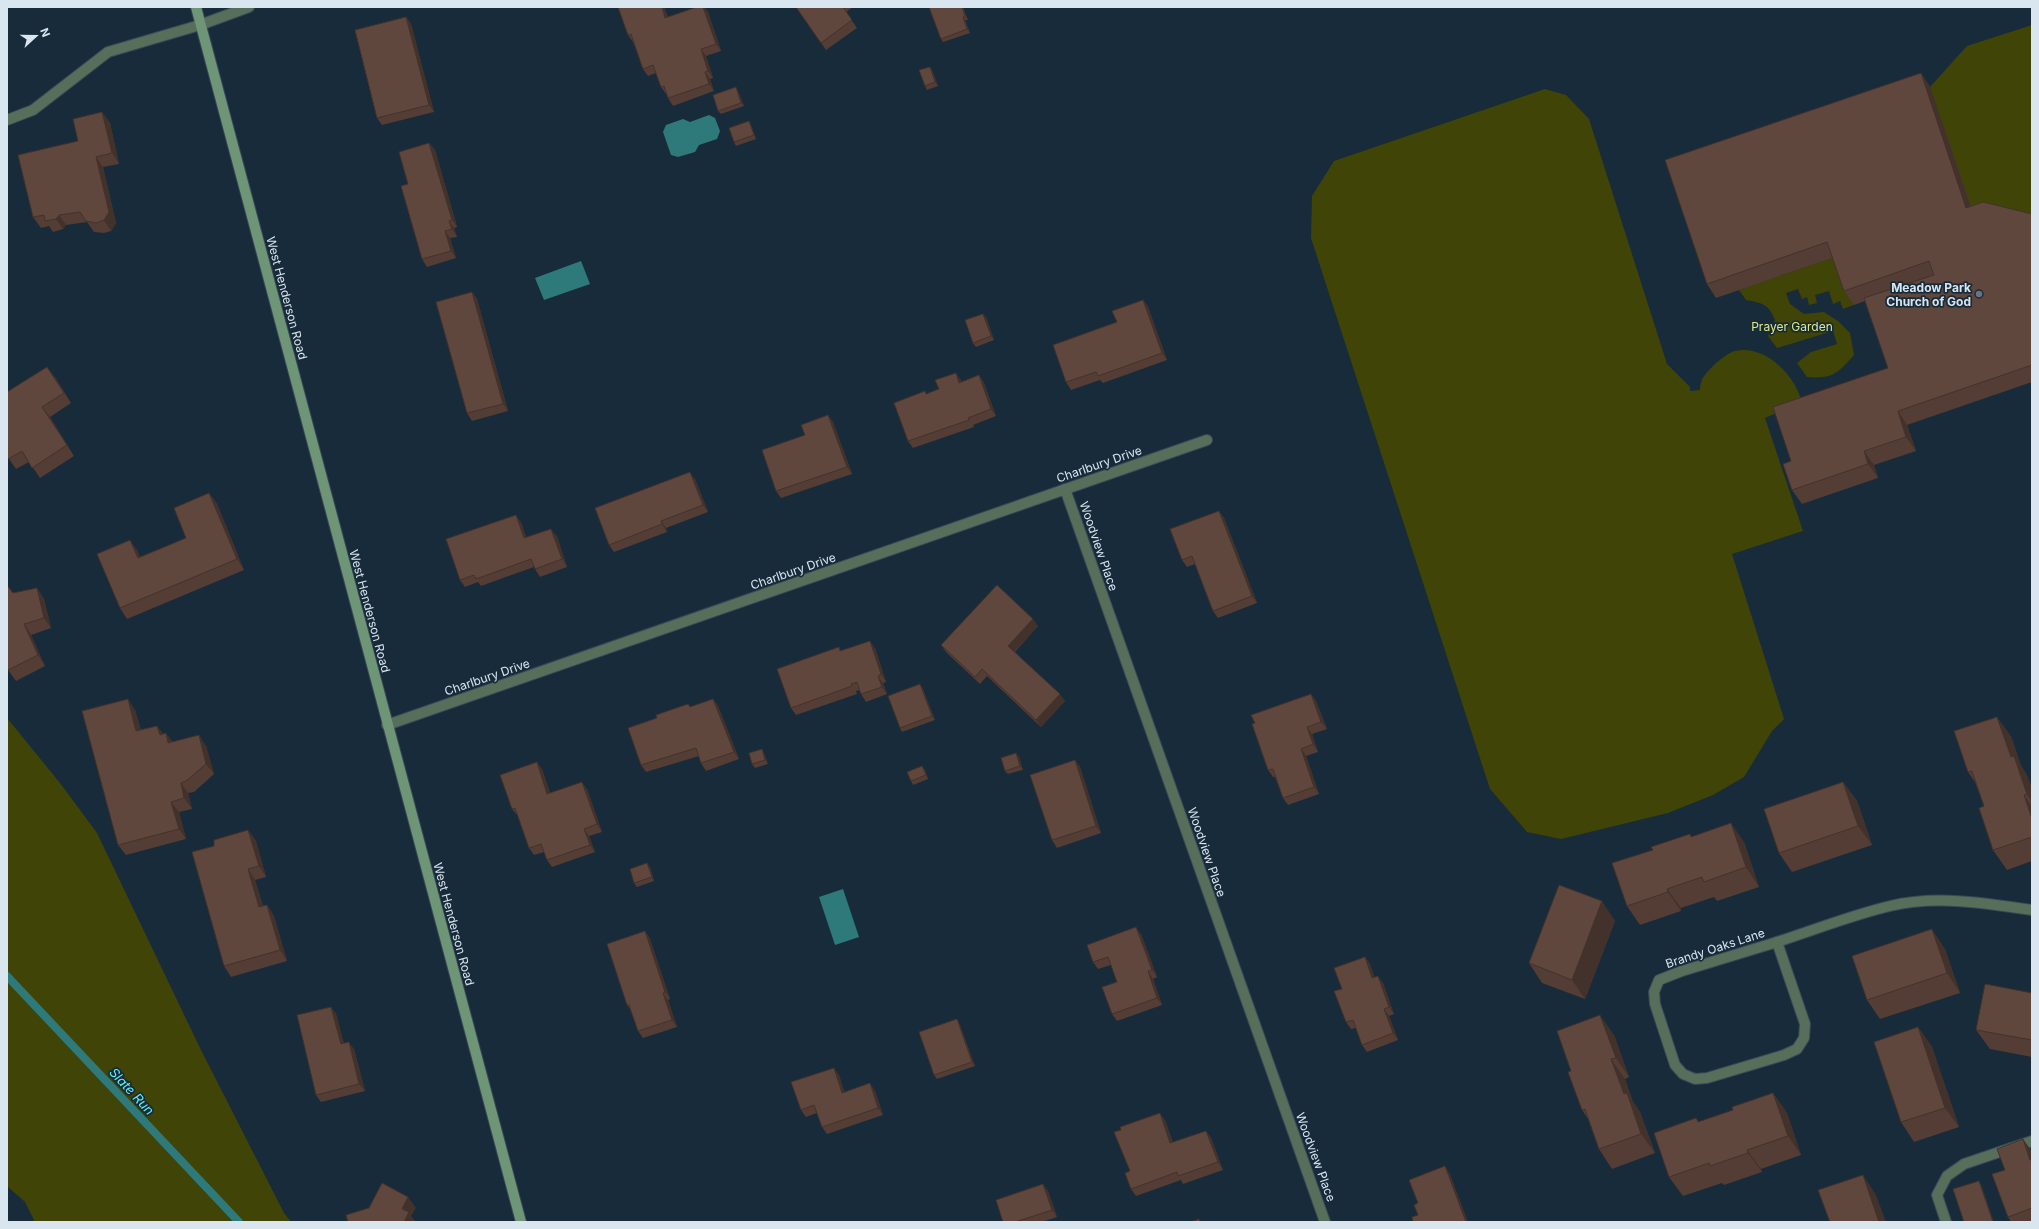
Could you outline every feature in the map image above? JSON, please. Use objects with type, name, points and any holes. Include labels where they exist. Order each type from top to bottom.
[{"type":"main road","name":"West Henderson Road","points":[[196,7],[521,1222]]},
{"type":"street","points":[[7,120],[33,110],[108,52],[200,24],[249,7]]},
{"type":"street","name":"Charlbury Drive","points":[[387,725],[1207,440]]},
{"type":"street","name":"Woodview Place","points":[[1065,489],[1325,1222]]},
{"type":"street","name":"Brandy Oaks Lane","points":[[1777,942],[1805,1024],[1804,1038],[1797,1049],[1784,1055],[1708,1078],[1695,1079],[1683,1074],[1675,1065],[1655,1004],[1654,992],[1659,980],[1682,971],[1890,906],[1948,901],[1992,904],[2032,910]]},
{"type":"street","points":[[1946,1222],[1937,1195],[1947,1176],[1964,1164],[2032,1141]]},
{"type":"green space","points":[[2032,25],[2032,226],[1976,222],[1930,87],[1967,46]]},
{"type":"green space","points":[[1545,89],[1566,95],[1589,119],[1667,364],[1690,387],[1690,391],[1700,390],[1701,382],[1707,373],[1727,354],[1735,351],[1746,350],[1758,352],[1778,364],[1786,373],[1793,382],[1802,402],[1765,418],[1803,531],[1732,554],[1784,719],[1772,731],[1744,777],[1713,795],[1668,813],[1561,839],[1527,832],[1490,789],[1311,238],[1312,196],[1334,161]]},
{"type":"green space","name":"Prayer Garden","points":[[1837,256],[1854,305],[1843,309],[1840,301],[1833,304],[1829,291],[1815,295],[1817,303],[1809,305],[1807,297],[1802,299],[1798,289],[1786,293],[1790,304],[1804,314],[1824,312],[1838,321],[1850,333],[1854,355],[1843,367],[1839,371],[1829,376],[1807,377],[1797,363],[1811,352],[1837,344],[1833,331],[1777,348],[1768,336],[1775,320],[1773,315],[1767,307],[1761,303],[1746,300],[1739,290]]},
{"type":"green space","points":[[7,718],[60,783],[97,833],[201,1050],[284,1213],[291,1222],[35,1222],[25,1202],[7,1186]]},
{"type":"shaded area","points":[[709,115],[715,118],[720,131],[717,139],[699,145],[695,152],[678,157],[671,155],[663,132],[666,125],[683,119],[690,122]]},
{"type":"shaded area","points":[[581,261],[590,284],[544,300],[535,278]]},
{"type":"shaded area","points":[[843,889],[859,937],[835,945],[819,897]]},
{"type":"building","points":[[618,7],[662,7],[665,18],[697,7],[703,7],[716,44],[701,49],[708,71],[705,72],[709,84],[668,98],[664,86],[661,87],[653,65],[643,69],[631,34],[628,35]]},
{"type":"building","points":[[796,7],[843,7],[852,20],[821,43]]},
{"type":"building","points":[[929,7],[962,7],[965,16],[963,17],[967,29],[941,39]]},
{"type":"building","points":[[406,17],[429,105],[377,118],[355,30]]},
{"type":"building","points":[[930,67],[935,82],[925,86],[919,70]]},
{"type":"building","name":"Meadow Park Church of God","points":[[1921,73],[1966,208],[1983,202],[2032,214],[2032,365],[1898,411],[1906,437],[1864,451],[1868,464],[1792,490],[1783,464],[1791,461],[1773,407],[1888,368],[1864,298],[1934,275],[1929,261],[1844,291],[1827,242],[1707,284],[1665,160]]},
{"type":"building","points":[[736,87],[741,103],[718,111],[713,95]]},
{"type":"building","points":[[102,112],[112,153],[96,157],[109,212],[104,220],[96,223],[86,221],[80,212],[59,215],[56,219],[45,221],[44,215],[33,217],[18,155],[78,141],[73,119]]},
{"type":"building","points":[[749,121],[754,135],[734,142],[729,128]]},
{"type":"building","points":[[429,143],[452,220],[449,221],[452,229],[445,231],[451,251],[422,259],[401,186],[408,184],[399,152]]},
{"type":"building","points":[[472,292],[503,404],[467,413],[436,302]]},
{"type":"building","points":[[1143,300],[1162,353],[1098,376],[1096,372],[1066,382],[1053,345],[1117,322],[1112,311]]},
{"type":"building","points":[[983,314],[991,336],[973,343],[965,320]]},
{"type":"building","points":[[47,367],[64,393],[42,407],[67,445],[32,468],[22,451],[8,459],[7,456],[7,392]]},
{"type":"building","points":[[956,373],[959,383],[979,375],[991,409],[968,418],[969,420],[908,441],[894,403],[925,391],[926,394],[939,389],[935,380]]},
{"type":"building","points":[[828,415],[847,467],[776,491],[762,450],[805,435],[801,425]]},
{"type":"building","points":[[690,472],[703,505],[661,521],[662,524],[609,545],[595,508]]},
{"type":"building","points":[[209,493],[237,559],[120,608],[97,554],[130,540],[138,558],[186,538],[174,508]]},
{"type":"building","points":[[1219,511],[1252,596],[1213,611],[1192,556],[1182,560],[1170,529]]},
{"type":"building","points":[[516,515],[524,538],[551,529],[562,559],[535,569],[531,559],[476,579],[474,575],[460,580],[446,539]]},
{"type":"building","points":[[7,585],[13,593],[37,588],[44,618],[24,624],[38,655],[8,670],[7,668]]},
{"type":"building","points":[[997,585],[1033,619],[1008,646],[1060,694],[1036,720],[982,669],[975,677],[941,645]]},
{"type":"building","points":[[870,641],[881,674],[878,676],[882,687],[861,694],[857,682],[851,684],[852,686],[791,708],[777,669],[839,647],[840,651]]},
{"type":"building","points":[[920,684],[932,716],[900,728],[888,696]]},
{"type":"building","points":[[1311,694],[1321,722],[1307,727],[1313,744],[1301,749],[1314,787],[1283,798],[1273,769],[1268,770],[1252,724],[1255,723],[1251,715]]},
{"type":"building","points":[[128,699],[136,731],[157,726],[160,735],[166,733],[168,743],[199,735],[206,764],[186,781],[181,783],[184,798],[171,802],[179,829],[118,845],[82,711]]},
{"type":"building","points":[[713,699],[734,752],[701,763],[696,748],[641,765],[628,728],[657,718],[656,715],[688,704],[690,707]]},
{"type":"building","points":[[1997,717],[2011,757],[2014,756],[2027,794],[2024,795],[2032,819],[2032,837],[1993,850],[1979,808],[1984,806],[1972,771],[1968,772],[1954,731]]},
{"type":"building","points":[[762,749],[765,760],[752,764],[749,753]]},
{"type":"building","points":[[1016,753],[1020,766],[1005,771],[1001,758]]},
{"type":"building","points":[[1075,760],[1096,826],[1052,840],[1030,775]]},
{"type":"building","points":[[537,762],[547,794],[582,782],[597,824],[584,829],[590,845],[547,860],[541,844],[529,848],[515,808],[512,809],[500,775]]},
{"type":"building","points":[[922,766],[926,775],[911,781],[907,772]]},
{"type":"building","points":[[1843,782],[1858,826],[1779,853],[1764,809]]},
{"type":"building","points":[[1731,823],[1746,867],[1704,882],[1702,877],[1667,889],[1668,892],[1627,906],[1612,863],[1653,850],[1651,847],[1690,834],[1691,837]]},
{"type":"building","points":[[248,830],[259,866],[248,869],[259,907],[267,905],[280,950],[224,966],[192,852],[214,846],[214,840]]},
{"type":"building","points":[[647,863],[652,877],[634,883],[630,869]]},
{"type":"building","points":[[1559,885],[1602,901],[1572,980],[1529,963]]},
{"type":"building","points":[[1136,927],[1152,970],[1148,971],[1157,998],[1112,1014],[1102,987],[1117,982],[1108,957],[1093,962],[1087,945]]},
{"type":"building","points":[[1932,929],[1947,973],[1867,1000],[1852,956]]},
{"type":"building","points":[[645,931],[665,992],[663,993],[672,1020],[638,1031],[629,1005],[627,1005],[607,944]]},
{"type":"building","points":[[1365,957],[1372,978],[1378,976],[1389,1007],[1384,1009],[1393,1033],[1362,1045],[1353,1020],[1346,1022],[1334,991],[1342,989],[1334,968]]},
{"type":"building","points":[[1985,984],[2032,993],[2032,1040],[1976,1030]]},
{"type":"building","points":[[331,1007],[341,1044],[349,1042],[359,1084],[316,1095],[297,1015]]},
{"type":"building","points":[[1600,1015],[1616,1058],[1611,1059],[1624,1094],[1627,1093],[1641,1134],[1599,1149],[1585,1109],[1582,1110],[1568,1072],[1571,1071],[1557,1031]]},
{"type":"building","points":[[957,1019],[972,1062],[934,1075],[919,1032]]},
{"type":"building","points":[[1918,1027],[1945,1108],[1901,1122],[1874,1042]]},
{"type":"building","points":[[834,1068],[842,1093],[870,1083],[878,1108],[822,1127],[814,1105],[801,1110],[791,1082]]},
{"type":"building","points":[[1773,1093],[1788,1136],[1747,1150],[1748,1153],[1710,1166],[1709,1163],[1669,1177],[1654,1133],[1696,1118],[1698,1122],[1733,1110],[1732,1107]]},
{"type":"building","points":[[1160,1113],[1170,1143],[1206,1131],[1218,1162],[1178,1176],[1177,1172],[1131,1189],[1125,1173],[1130,1171],[1114,1132],[1121,1130],[1120,1127]]},
{"type":"building","points":[[2023,1139],[2030,1160],[2032,1160],[2032,1208],[2008,1217],[1992,1174],[2005,1170],[1997,1149]]},
{"type":"building","points":[[1445,1166],[1466,1222],[1413,1222],[1412,1217],[1418,1215],[1414,1205],[1418,1203],[1409,1180]]},
{"type":"building","points":[[1863,1175],[1879,1222],[1830,1222],[1818,1190]]},
{"type":"building","points":[[1979,1181],[1993,1222],[1964,1222],[1953,1189]]},
{"type":"building","points":[[382,1183],[408,1197],[402,1209],[409,1212],[404,1222],[348,1222],[346,1215],[369,1208]]},
{"type":"building","points":[[1043,1184],[1052,1210],[1015,1222],[1003,1222],[996,1200]]},
{"type":"building","points":[[1199,1219],[1200,1222],[1191,1222]]},
{"type":"waterway","name":"Slate Run","points":[[7,976],[239,1222]]},
{"type":"place","name":"Meadow Park Church of God","points":[[1979,294]]}]
